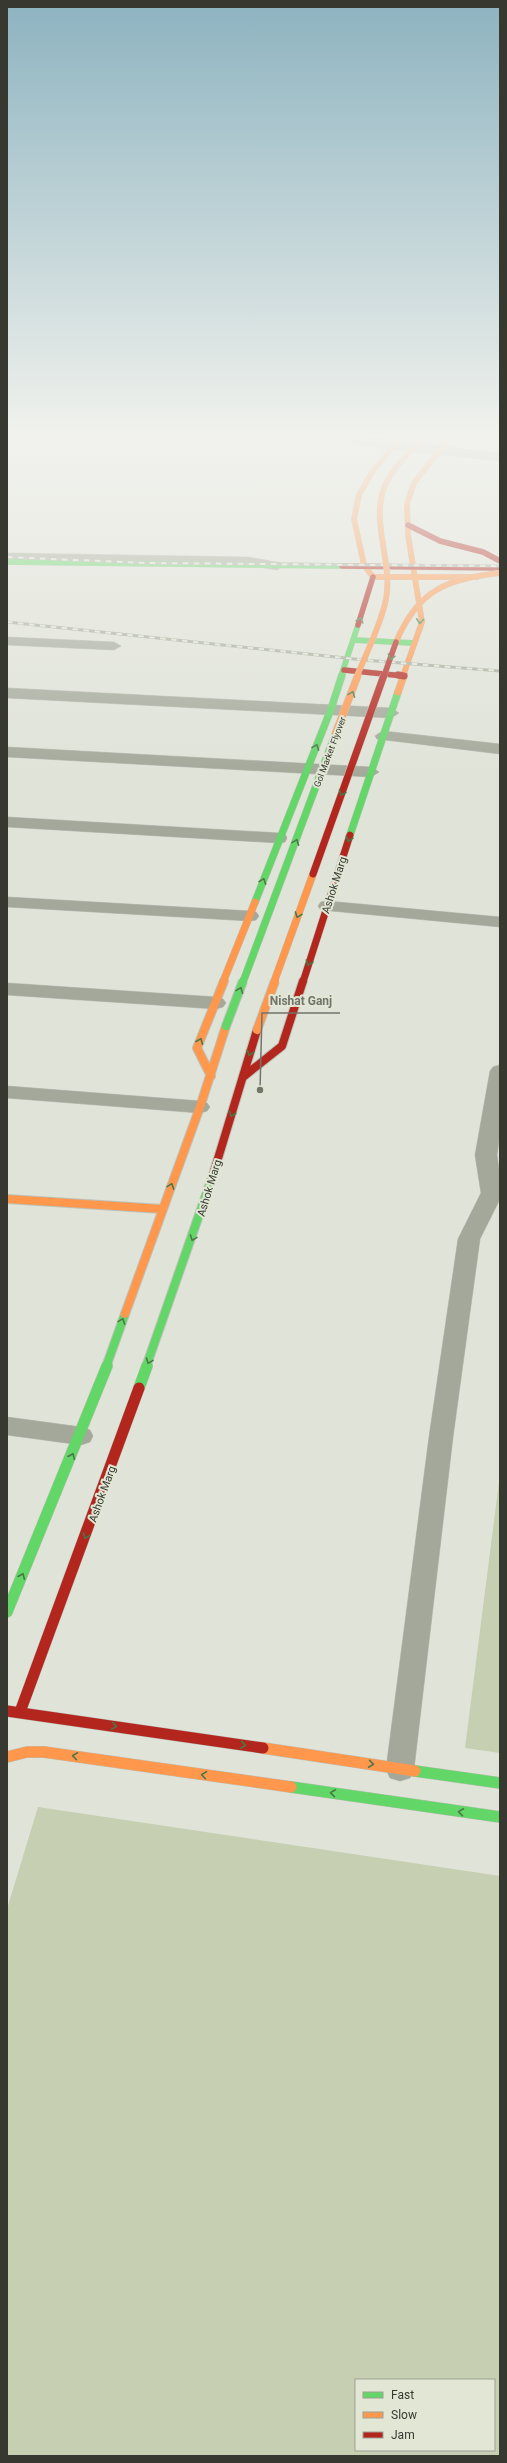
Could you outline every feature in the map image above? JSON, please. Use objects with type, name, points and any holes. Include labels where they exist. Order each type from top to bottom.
[{"type":"main road","points":[[360,548],[364,566],[373,577]]},
{"type":"main road","name":"Gol Market Flyover","points":[[211,1076],[226,1026],[386,600],[388,571],[384,548]]},
{"type":"main road","name":"Ashok Marg","points":[[20,1712],[99,1503],[202,1213],[243,1077],[282,1046],[382,736],[405,676],[414,643],[422,622],[411,548]]},
{"type":"main road","points":[[467,548],[483,552],[500,561]]},
{"type":"main road","points":[[7,562],[284,567],[414,566],[500,568]]},
{"type":"main road","points":[[243,1077],[257,1030],[403,620],[426,595],[447,584],[483,574],[500,573]]},
{"type":"main road","points":[[373,577],[415,576],[500,578]]},
{"type":"main road","points":[[7,1612],[80,1436],[211,1076],[197,1048],[331,709],[373,577]]},
{"type":"main road","points":[[353,640],[414,643]]},
{"type":"main road","points":[[344,670],[405,676]]},
{"type":"main road","points":[[7,1199],[162,1209]]},
{"type":"main road","points":[[7,1711],[500,1783]]},
{"type":"main road","points":[[7,1757],[27,1752],[44,1752],[500,1817]]},
{"type":"street","points":[[7,557],[248,561],[284,567]]},
{"type":"street","points":[[7,568],[259,570],[284,567]]},
{"type":"street","points":[[7,641],[114,646]]},
{"type":"street","points":[[7,693],[391,713]]},
{"type":"street","points":[[382,736],[500,749]]},
{"type":"street","points":[[7,752],[308,767],[371,772]]},
{"type":"street","points":[[7,822],[279,838]]},
{"type":"street","points":[[7,902],[250,916]]},
{"type":"street","points":[[327,906],[500,922]]},
{"type":"street","points":[[7,990],[216,1003]]},
{"type":"street","points":[[400,1768],[441,1437],[469,1239],[492,1193],[486,1155],[500,1071]]},
{"type":"street","points":[[7,1092],[200,1107]]},
{"type":"street","points":[[7,1426],[80,1436]]},
{"type":"green space","points":[[500,1474],[500,1753],[465,1748]]},
{"type":"green space","points":[[38,1807],[500,1876],[500,2456],[7,2456],[7,1909]]},
{"type":"railway","points":[[7,557],[144,563],[500,566]]},
{"type":"railway","points":[[7,622],[364,660],[500,671]]},
{"type":"traffic: fast","points":[[7,562],[342,566]]},
{"type":"traffic: fast","points":[[255,902],[331,709],[358,625]]},
{"type":"traffic: fast","points":[[353,640],[414,643]]},
{"type":"traffic: fast","points":[[350,835],[398,692]]},
{"type":"traffic: fast","points":[[226,1026],[335,735]]},
{"type":"traffic: fast","points":[[139,1388],[213,1175]]},
{"type":"traffic: fast","points":[[7,1612],[94,1401],[125,1314]]},
{"type":"traffic: fast","points":[[415,1771],[500,1783]]},
{"type":"traffic: fast","points":[[291,1787],[500,1817]]},
{"type":"traffic: slow","points":[[360,548],[364,565],[373,577]]},
{"type":"traffic: slow","points":[[335,735],[386,600],[388,571],[384,548]]},
{"type":"traffic: slow","points":[[398,692],[422,622],[410,548]]},
{"type":"traffic: slow","points":[[396,642],[403,624],[412,610],[423,598],[435,590],[464,578],[500,573]]},
{"type":"traffic: slow","points":[[373,577],[477,577]]},
{"type":"traffic: slow","points":[[257,1030],[313,874]]},
{"type":"traffic: slow","points":[[211,1076],[197,1048],[255,902]]},
{"type":"traffic: slow","points":[[125,1314],[200,1107],[226,1026]]},
{"type":"traffic: slow","points":[[7,1199],[162,1209]]},
{"type":"traffic: slow","points":[[263,1748],[415,1771]]},
{"type":"traffic: slow","points":[[7,1757],[27,1752],[44,1752],[291,1787]]},
{"type":"traffic: jam","points":[[467,548],[483,552],[500,561]]},
{"type":"traffic: jam","points":[[342,566],[500,568]]},
{"type":"traffic: jam","points":[[358,625],[373,577]]},
{"type":"traffic: jam","points":[[313,874],[396,642]]},
{"type":"traffic: jam","points":[[344,670],[404,676]]},
{"type":"traffic: jam","points":[[243,1077],[282,1046],[350,835]]},
{"type":"traffic: jam","points":[[213,1175],[257,1030]]},
{"type":"traffic: jam","points":[[20,1712],[139,1388]]},
{"type":"traffic: jam","points":[[7,1711],[263,1748]]},
{"type":"place","name":"Nishat Ganj","points":[[260,1090]]}]
